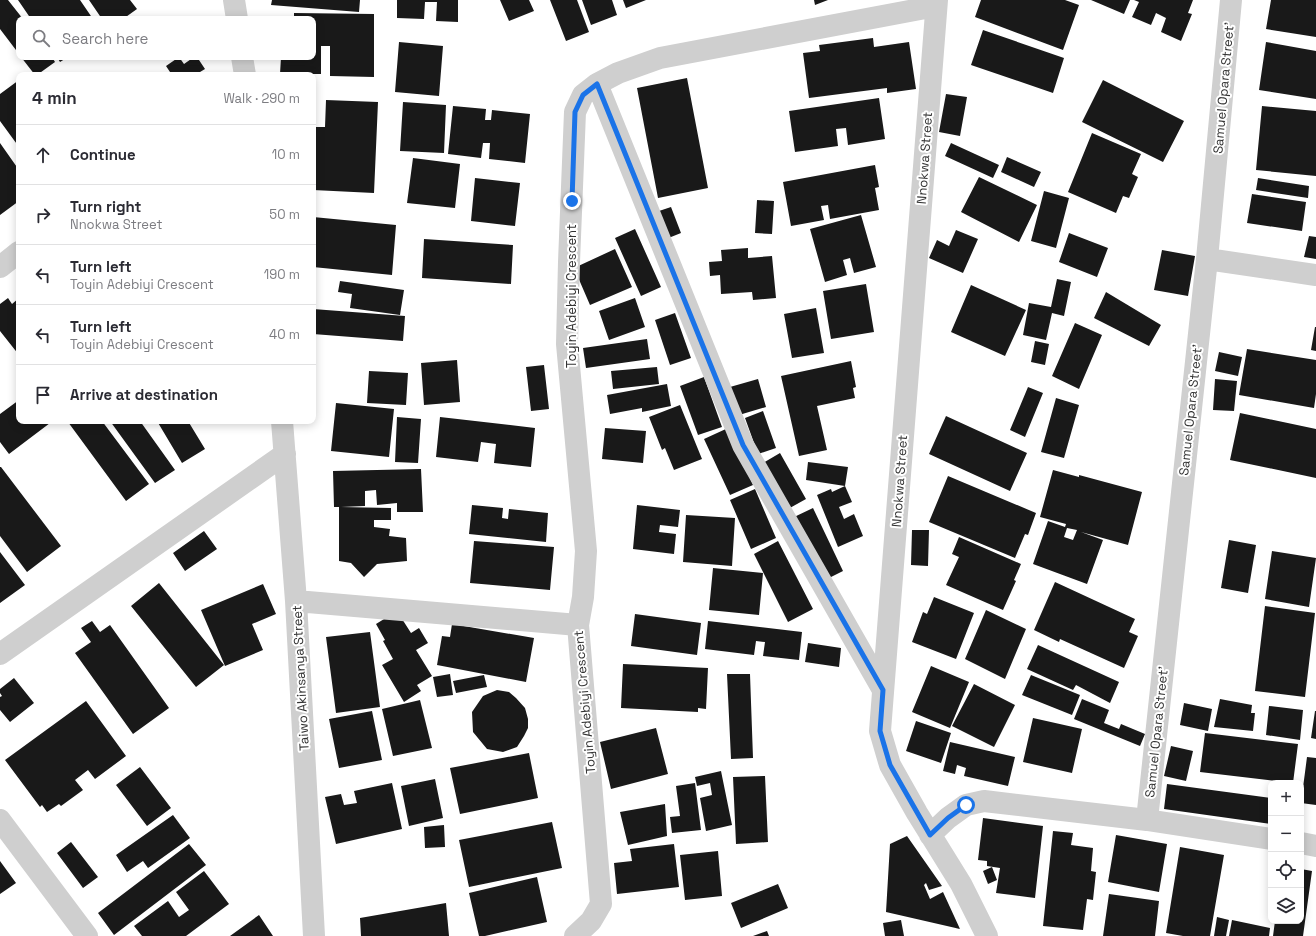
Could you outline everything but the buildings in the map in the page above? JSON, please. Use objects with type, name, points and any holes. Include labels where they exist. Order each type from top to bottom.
[{"type":"street","points":[[234,0],[237,16]]},
{"type":"street","name":"Samuel Opara Street'","points":[[1146,820],[1207,259],[1231,0]]},
{"type":"street","name":"Toyin Adebiyi Crescent","points":[[575,936],[591,921],[601,904],[578,624],[583,597],[586,551],[568,344],[569,262],[575,112],[583,95],[597,84],[618,73],[660,58],[937,3]]},
{"type":"street","name":"Nnokwa Street","points":[[937,3],[880,731],[890,765],[930,835],[961,884],[987,936]]},
{"type":"street","points":[[242,60],[244,72]]},
{"type":"street","points":[[597,84],[743,445],[883,690]]},
{"type":"street","points":[[0,267],[16,254]]},
{"type":"street","points":[[1207,259],[1316,275]]},
{"type":"street","name":"Taiwo Akinsanya Street","points":[[282,424],[296,600],[314,936]]},
{"type":"street","points":[[0,654],[285,454]]},
{"type":"street","points":[[296,600],[578,624]]},
{"type":"street","points":[[930,835],[948,818],[966,805],[984,801],[1146,820],[1268,839]]},
{"type":"street","points":[[0,820],[87,936]]},
{"type":"street","points":[[1304,844],[1316,846]]},
{"type":"route","points":[[572,201],[575,112],[583,95],[597,84],[743,445],[883,690],[880,731],[890,765],[930,835],[948,818],[966,805]]}]
